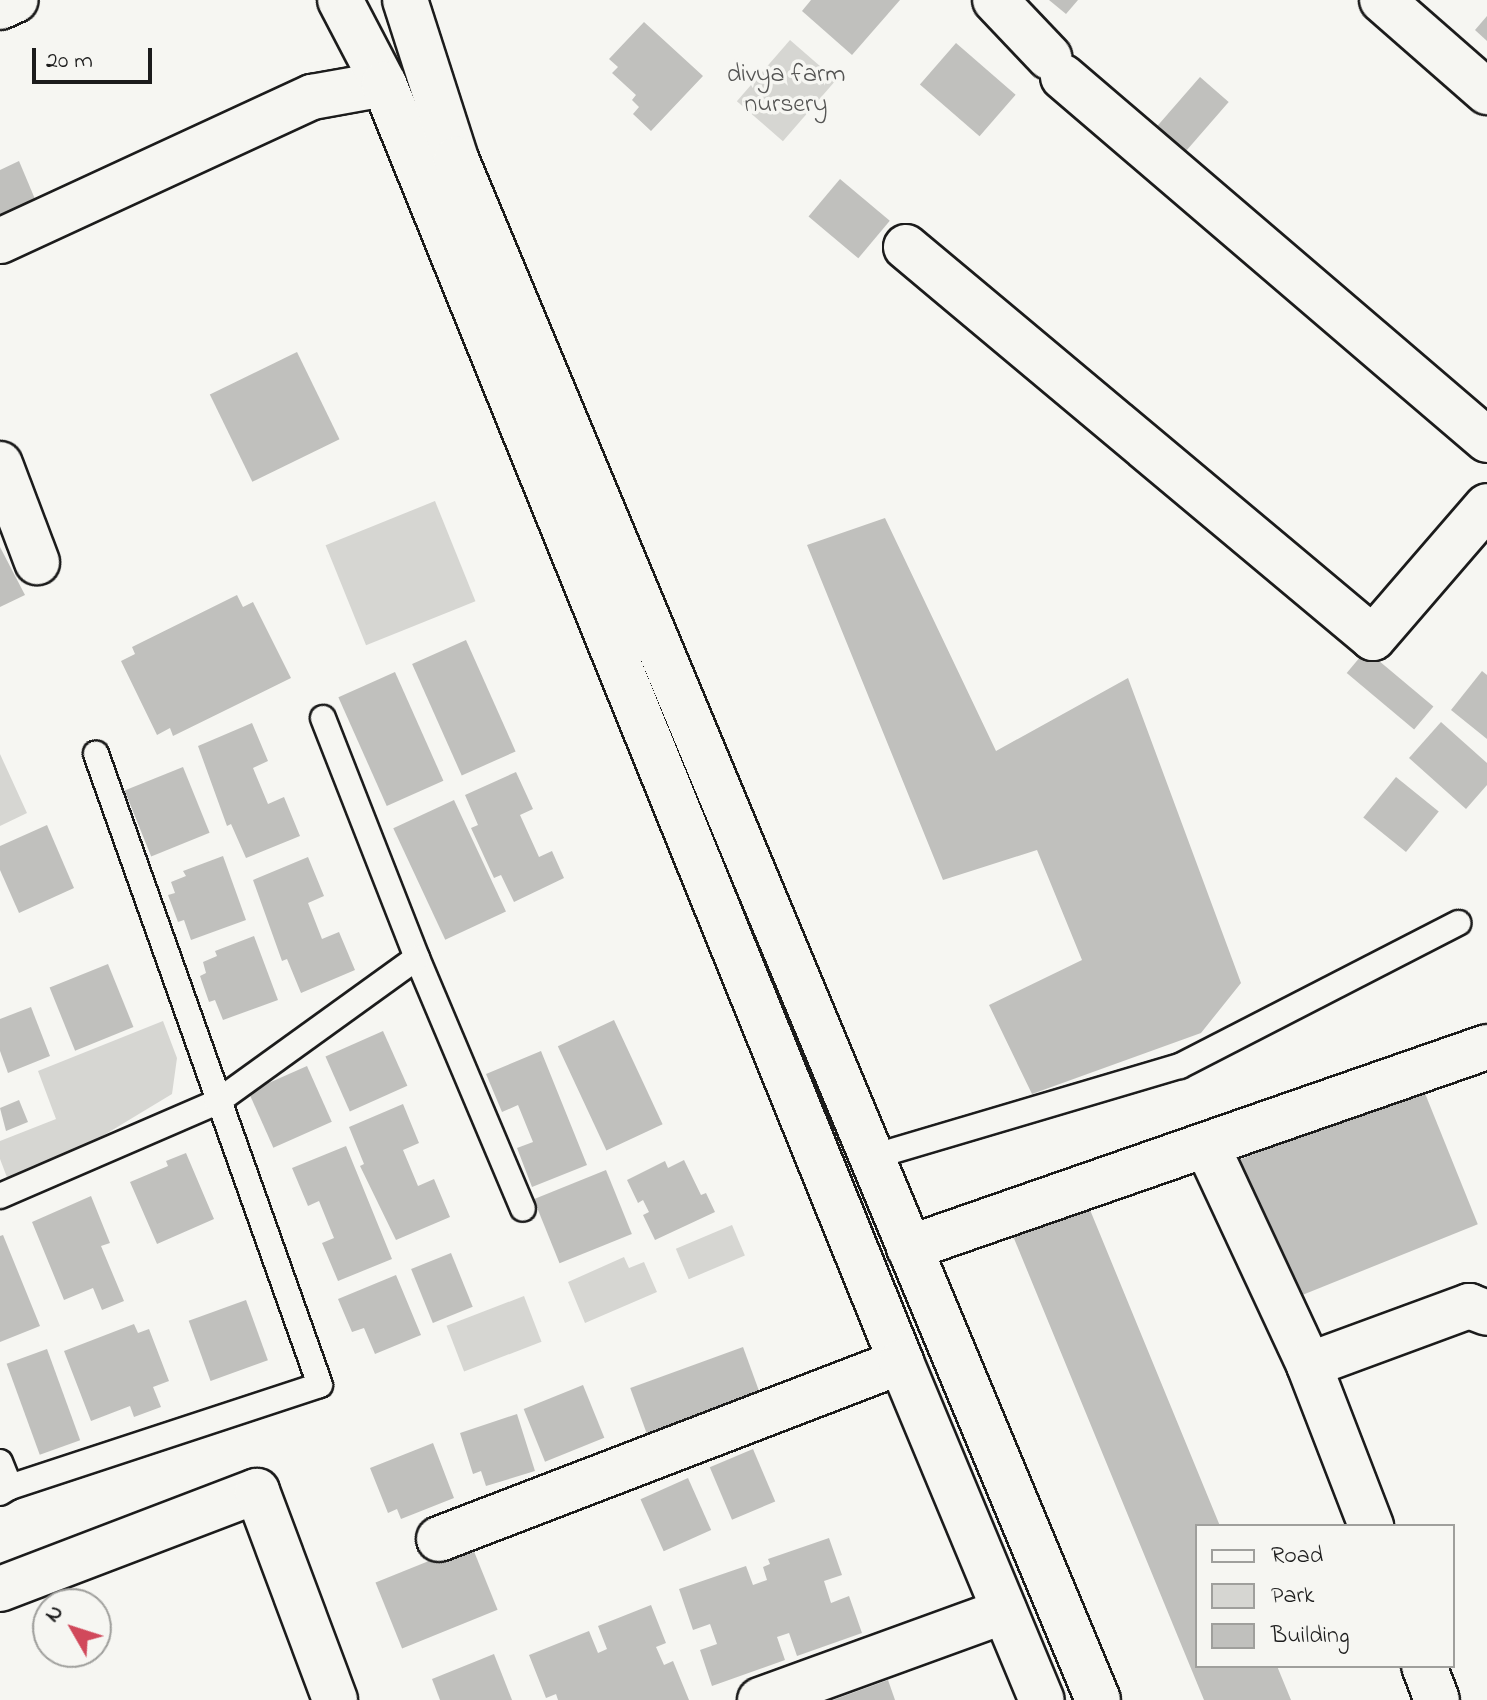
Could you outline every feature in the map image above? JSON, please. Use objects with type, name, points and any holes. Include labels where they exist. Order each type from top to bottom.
[{"type":"street","points":[[0,7],[16,0]]},
{"type":"street","points":[[340,0],[384,84],[901,1362],[1042,1700]]},
{"type":"street","points":[[405,0],[456,159],[1098,1700]]},
{"type":"street","points":[[995,0],[1056,67],[1487,440]]},
{"type":"street","points":[[1382,0],[1487,92]]},
{"type":"street","points":[[0,241],[312,97],[384,84]]},
{"type":"street","points":[[906,247],[1373,638],[1487,506]]},
{"type":"street","points":[[0,464],[37,562]]},
{"type":"street","points":[[909,1248],[1487,1047]]},
{"type":"street","points":[[1207,1146],[1309,1365],[1370,1524]]},
{"type":"street","points":[[1309,1365],[1469,1306],[1487,1313]]},
{"type":"street","points":[[439,1539],[901,1362]]},
{"type":"street","points":[[0,1589],[257,1491],[335,1700]]},
{"type":"street","points":[[760,1700],[1004,1611]]},
{"type":"street","points":[[1425,1668],[1437,1700]]},
{"type":"lane","points":[[323,718],[417,958],[523,1209]]},
{"type":"lane","points":[[0,1462],[5,1490],[320,1385],[96,754]]},
{"type":"lane","points":[[872,1157],[1180,1066],[1458,923]]},
{"type":"lane","points":[[0,1196],[217,1102],[417,958]]},
{"type":"green space","name":"divya farm nursery","points":[[790,40],[836,80],[783,141],[737,101]]},
{"type":"green space","points":[[435,501],[475,601],[366,645],[326,545]]},
{"type":"green space","points":[[0,754],[27,813],[0,826]]},
{"type":"green space","points":[[163,1021],[177,1058],[172,1094],[71,1155],[8,1180],[0,1159],[0,1141],[56,1119],[38,1071]]},
{"type":"green space","points":[[732,1225],[745,1255],[689,1279],[676,1249]]},
{"type":"green space","points":[[624,1257],[629,1268],[644,1262],[657,1292],[585,1323],[568,1282]]},
{"type":"green space","points":[[524,1296],[542,1342],[464,1371],[447,1326]]},
{"type":"building","points":[[811,0],[900,0],[852,55],[802,11]]},
{"type":"building","points":[[1049,0],[1078,0],[1066,14]]},
{"type":"building","points":[[1487,16],[1487,41],[1475,30]]},
{"type":"building","points":[[644,22],[703,76],[651,131],[633,114],[639,107],[632,100],[636,95],[612,73],[618,67],[609,59]]},
{"type":"building","points":[[956,43],[1016,95],[980,136],[920,85]]},
{"type":"building","points":[[1200,77],[1229,102],[1185,152],[1156,128]]},
{"type":"building","points":[[19,161],[40,211],[0,228],[0,170]]},
{"type":"building","points":[[840,179],[890,221],[858,258],[809,217]]},
{"type":"building","points":[[297,352],[340,439],[252,482],[210,395]]},
{"type":"building","points":[[885,518],[996,751],[1128,678],[1241,983],[1201,1033],[1032,1094],[989,1005],[1082,960],[1037,850],[943,880],[807,545]]},
{"type":"building","points":[[0,547],[25,595],[0,607]]},
{"type":"building","points":[[237,595],[243,607],[253,602],[291,678],[173,736],[170,728],[157,735],[121,661],[135,654],[132,647]]},
{"type":"building","points":[[466,640],[516,751],[462,775],[412,664]]},
{"type":"building","points":[[1366,650],[1433,707],[1414,730],[1347,673]]},
{"type":"building","points":[[1482,671],[1487,675],[1487,739],[1451,710]]},
{"type":"building","points":[[395,672],[443,781],[387,806],[338,697]]},
{"type":"building","points":[[1441,722],[1487,763],[1487,785],[1466,809],[1409,758]]},
{"type":"building","points":[[252,723],[268,761],[253,768],[268,804],[284,797],[300,836],[246,858],[231,824],[227,826],[198,746]]},
{"type":"building","points":[[183,767],[210,833],[151,856],[125,791]]},
{"type":"building","points":[[516,772],[533,809],[520,815],[539,857],[552,851],[564,878],[514,902],[501,875],[494,878],[471,828],[478,825],[465,795]]},
{"type":"building","points":[[1396,777],[1439,812],[1406,852],[1363,817]]},
{"type":"building","points":[[454,800],[506,911],[445,940],[393,828]]},
{"type":"building","points":[[47,825],[74,888],[19,913],[0,870],[0,846]]},
{"type":"building","points":[[223,856],[246,920],[191,940],[184,920],[178,922],[168,895],[175,893],[171,882],[186,876],[183,871]]},
{"type":"building","points":[[308,857],[324,896],[308,903],[322,939],[339,932],[355,970],[301,993],[287,959],[282,961],[253,880]]},
{"type":"building","points":[[254,936],[278,1000],[223,1020],[215,1000],[209,1002],[200,976],[206,973],[203,962],[217,956],[215,951]]},
{"type":"building","points":[[108,964],[133,1027],[75,1051],[50,988]]},
{"type":"building","points":[[31,1007],[50,1056],[8,1073],[0,1051],[0,1019]]},
{"type":"building","points":[[614,1020],[663,1124],[606,1150],[558,1046]]},
{"type":"building","points":[[383,1031],[407,1086],[350,1111],[325,1057]]},
{"type":"building","points":[[541,1051],[587,1165],[532,1187],[517,1148],[533,1142],[518,1105],[502,1112],[486,1074]]},
{"type":"building","points":[[307,1066],[332,1122],[273,1148],[249,1092]]},
{"type":"building","points":[[1422,1086],[1478,1224],[1296,1298],[1240,1159]]},
{"type":"building","points":[[19,1100],[28,1122],[6,1131],[0,1108]]},
{"type":"building","points":[[403,1104],[419,1143],[403,1150],[418,1186],[434,1179],[450,1217],[396,1240],[360,1166],[364,1164],[349,1127]]},
{"type":"building","points":[[346,1146],[392,1259],[338,1281],[322,1243],[334,1238],[319,1201],[308,1206],[292,1168]]},
{"type":"building","points":[[186,1153],[214,1219],[157,1244],[130,1182],[168,1166],[166,1161]]},
{"type":"building","points":[[684,1160],[701,1195],[706,1193],[715,1212],[655,1240],[643,1215],[649,1212],[643,1200],[638,1203],[627,1180],[665,1161],[668,1168]]},
{"type":"building","points":[[606,1170],[632,1234],[560,1263],[534,1199]]},
{"type":"building","points":[[91,1196],[110,1243],[101,1246],[124,1301],[102,1310],[93,1288],[64,1300],[32,1222]]},
{"type":"building","points":[[1088,1205],[1219,1524],[1195,1524],[1195,1668],[1278,1668],[1291,1700],[1204,1700],[1013,1236]]},
{"type":"building","points":[[3,1235],[40,1326],[0,1342],[0,1236]]},
{"type":"building","points":[[451,1253],[473,1307],[433,1323],[411,1269]]},
{"type":"building","points":[[396,1275],[421,1335],[375,1354],[364,1328],[352,1332],[338,1299]]},
{"type":"building","points":[[246,1300],[268,1360],[211,1381],[189,1321]]},
{"type":"building","points":[[134,1324],[138,1333],[149,1329],[169,1381],[153,1387],[161,1407],[134,1417],[130,1406],[91,1421],[64,1351]]},
{"type":"building","points":[[743,1347],[762,1400],[649,1441],[630,1388]]},
{"type":"building","points":[[47,1349],[80,1440],[40,1455],[7,1364]]},
{"type":"building","points":[[583,1385],[604,1438],[545,1462],[524,1409]]},
{"type":"building","points":[[517,1414],[535,1471],[486,1486],[481,1471],[473,1474],[460,1433]]},
{"type":"building","points":[[433,1443],[454,1498],[401,1519],[397,1509],[388,1513],[370,1468]]},
{"type":"building","points":[[753,1449],[775,1501],[732,1520],[710,1467]]},
{"type":"building","points":[[688,1478],[711,1530],[664,1551],[640,1499]]},
{"type":"building","points":[[829,1538],[842,1575],[824,1581],[831,1603],[849,1596],[862,1633],[797,1656],[789,1633],[777,1637],[785,1660],[712,1686],[700,1650],[717,1644],[710,1624],[693,1630],[679,1589],[746,1566],[753,1585],[767,1580],[763,1567],[770,1564],[768,1559]]},
{"type":"building","points":[[471,1544],[498,1610],[402,1648],[376,1583]]},
{"type":"building","points":[[651,1605],[666,1643],[656,1647],[664,1665],[673,1661],[689,1700],[558,1700],[556,1694],[546,1698],[529,1655],[589,1631],[598,1653],[607,1649],[598,1626]]},
{"type":"building","points":[[494,1654],[512,1700],[440,1700],[432,1679]]},
{"type":"building","points":[[888,1680],[895,1700],[833,1700]]}]
